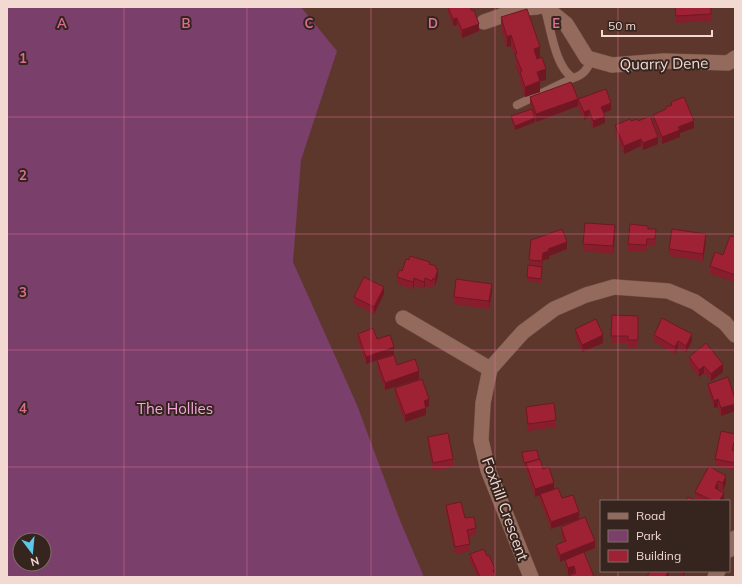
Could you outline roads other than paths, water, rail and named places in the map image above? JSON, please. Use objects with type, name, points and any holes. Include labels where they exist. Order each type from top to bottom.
[{"type":"street","points":[[491,15],[523,8],[537,7]]},
{"type":"street","points":[[545,7],[566,24],[587,58],[592,59]]},
{"type":"street","name":"Quarry Dene","points":[[592,59],[612,65],[664,61],[728,63],[735,58]]},
{"type":"street","points":[[403,318],[490,369],[523,332],[554,309],[586,295],[614,287],[668,291],[695,302],[725,322],[735,335]]},
{"type":"street","name":"Foxhill Crescent","points":[[490,369],[483,403],[481,440],[488,470],[531,577]]},
{"type":"street","points":[[730,548],[735,538]]},
{"type":"lane","points":[[545,7],[560,62],[568,75],[573,78]]},
{"type":"lane","points":[[517,105],[585,73],[592,59]]},
{"type":"park label","name":"The Hollies","points":[[175,409]]}]
